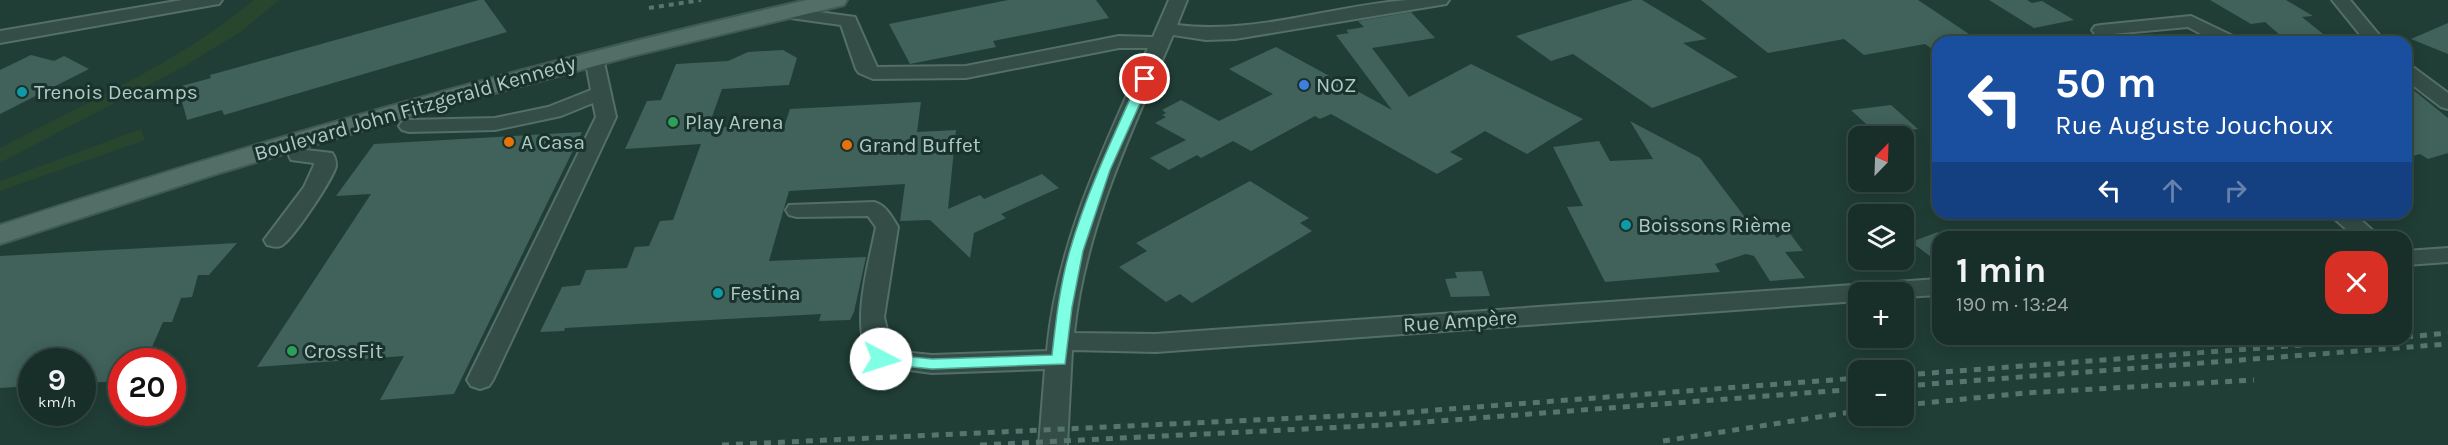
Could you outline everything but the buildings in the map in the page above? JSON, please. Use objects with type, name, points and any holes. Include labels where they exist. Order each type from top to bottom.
[{"type":"main road","name":"Boulevard John Fitzgerald Kennedy","points":[[0,222],[321,121],[550,58],[791,6],[836,0]]},
{"type":"main road","name":"Boulevard John Fitzgerald Kennedy","points":[[0,236],[293,141],[791,6]]},
{"type":"street","points":[[0,37],[213,0]]},
{"type":"street","points":[[1053,445],[1065,307],[1076,251],[1104,170],[1178,0]]},
{"type":"street","points":[[791,6],[849,21],[866,69],[873,73],[966,72],[1119,42],[1164,36],[1235,33],[1440,0]]},
{"type":"street","points":[[2341,0],[2371,36]]},
{"type":"street","points":[[2101,30],[2191,21],[2219,36]]},
{"type":"street","points":[[480,380],[606,117],[594,58]]},
{"type":"street","points":[[2412,76],[2448,103]]},
{"type":"street","points":[[409,126],[495,124],[554,112],[602,92]]},
{"type":"street","points":[[275,240],[322,176],[327,163],[325,157],[319,155],[298,156],[293,141]]},
{"type":"street","name":"Rue Ampère","points":[[797,210],[874,209],[887,227],[872,317],[881,359],[932,364],[1156,343],[1848,294]]},
{"type":"street","points":[[2346,219],[2362,231]]},
{"type":"street","points":[[2412,258],[2448,255]]},
{"type":"street","points":[[1914,289],[1932,287]]},
{"type":"green space","points":[[254,0],[279,0],[242,31],[183,67],[0,163],[0,148],[99,98],[163,62],[225,23]]},
{"type":"green space","points":[[141,129],[145,140],[0,191],[0,181]]},
{"type":"railway","points":[[649,8],[701,0]]},
{"type":"railway","points":[[2412,336],[2448,333]]},
{"type":"railway","points":[[1914,385],[2448,344]]},
{"type":"railway","points":[[1914,374],[2302,345]]},
{"type":"railway","points":[[722,445],[1384,414],[1848,379]]},
{"type":"railway","points":[[1914,404],[2025,393],[2254,380]]},
{"type":"railway","points":[[980,445],[1386,425],[1848,390]]},
{"type":"railway","points":[[1663,441],[1848,413]]},
{"type":"place","name":"NOZ","points":[[1304,85]]},
{"type":"place","name":"Trenois Decamps","points":[[22,92]]},
{"type":"place","name":"Play Arena","points":[[673,122]]},
{"type":"place","name":"A Casa","points":[[509,142]]},
{"type":"place","name":"Grand Buffet","points":[[847,145]]},
{"type":"place","name":"Boissons Rième","points":[[1626,225]]},
{"type":"place","name":"Festina","points":[[718,293]]},
{"type":"place","name":"CrossFit","points":[[292,351]]},
{"type":"route","points":[[881,359],[932,364],[1059,360],[1065,307],[1076,251],[1104,170],[1145,79]]}]
